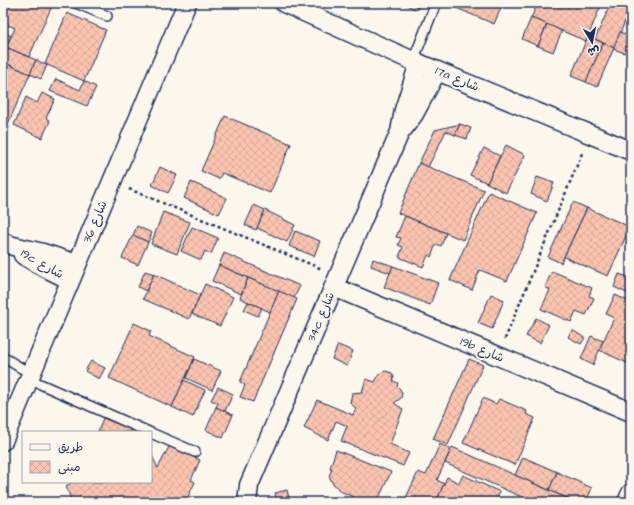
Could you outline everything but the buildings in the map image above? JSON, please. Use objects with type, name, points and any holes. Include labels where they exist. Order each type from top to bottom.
[{"type":"street","name":"شارع 36","points":[[3,441],[187,3]]},
{"type":"street","name":"17a شارع","points":[[284,3],[437,71],[631,151]]},
{"type":"street","name":"34c شارع","points":[[247,502],[249,485],[400,132],[416,62]]},
{"type":"street","name":"34c شارع","points":[[400,132],[414,114],[437,71]]},
{"type":"street","name":"19c شارع","points":[[8,244],[32,261],[74,272]]},
{"type":"street","name":"19b شارع","points":[[336,282],[497,357],[631,412]]},
{"type":"street","points":[[627,502],[631,493]]},
{"type":"lane","points":[[76,3],[107,16]]},
{"type":"lane","points":[[416,62],[436,3]]},
{"type":"lane","points":[[3,357],[21,368],[30,376],[148,431]]},
{"type":"lane","points":[[152,433],[195,452]]},
{"type":"path","points":[[497,357],[590,134]]},
{"type":"path","points":[[111,182],[336,282]]}]
